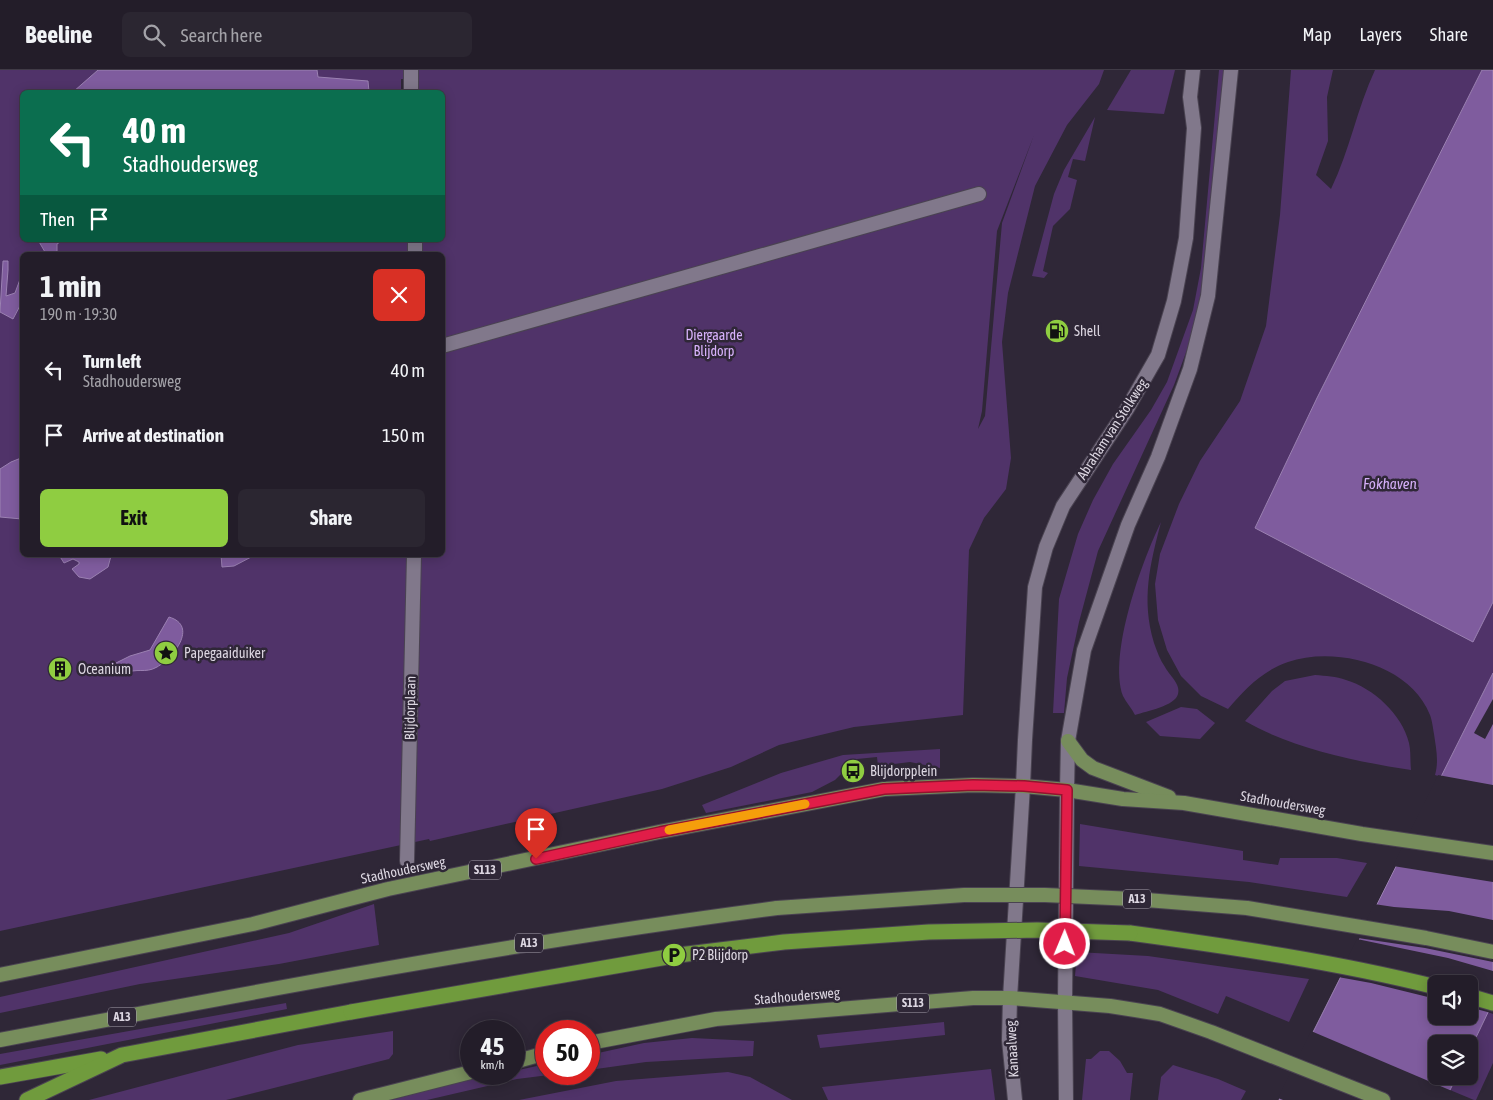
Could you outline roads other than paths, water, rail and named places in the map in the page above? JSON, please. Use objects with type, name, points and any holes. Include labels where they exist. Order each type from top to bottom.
[{"type":"highway","points":[[0,1078],[290,1023],[679,955],[784,942],[929,932],[1037,930],[1130,934],[1305,959],[1428,985]]},
{"type":"highway","points":[[1478,999],[1493,1003]]},
{"type":"highway","points":[[27,1100],[122,1054]]},
{"type":"main road","points":[[1068,741],[1082,760],[1093,768],[1184,803]]},
{"type":"main road","name":"Stadhoudersweg","points":[[0,975],[253,924],[388,889],[660,832],[884,789],[973,785],[1024,786],[1067,790],[1123,799],[1184,803],[1362,834],[1493,853]]},
{"type":"main road","name":"A13","points":[[0,1040],[283,986],[643,925],[777,908],[964,895],[1045,895],[1134,899],[1247,908],[1426,938],[1493,952]]},
{"type":"main road","name":"Stadhoudersweg","points":[[600,1041],[716,1019],[973,998],[1010,998],[1065,1002],[1110,1006],[1160,1014],[1383,1100]]},
{"type":"main road","points":[[360,1100],[460,1075]]},
{"type":"street","points":[[410,70],[411,90]]},
{"type":"street","name":"Abraham van Stolkweg","points":[[1024,786],[1025,740],[1036,587],[1046,547],[1063,506],[1127,409],[1158,356],[1174,302],[1186,238],[1194,128],[1190,97],[1193,70]]},
{"type":"street","points":[[1066,1100],[1065,1002],[1068,741],[1084,650],[1128,525],[1158,457],[1190,368],[1208,296],[1231,70]]},
{"type":"street","points":[[445,345],[979,194]]},
{"type":"street","name":"Blijdorplaan","points":[[407,861],[414,557]]},
{"type":"street","points":[[1010,998],[1024,786]]},
{"type":"street","name":"Kanaalweg","points":[[1010,998],[1009,1040],[1015,1100]]},
{"type":"water","points":[[98,70],[317,70],[318,77],[368,81],[369,90],[75,90]]},
{"type":"water","name":"Fokhaven","points":[[1482,70],[1493,70],[1493,602],[1473,642],[1255,528],[1317,398]]},
{"type":"water","points":[[39,242],[60,242],[57,244],[57,252],[45,252]]},
{"type":"water","points":[[3,261],[8,261],[6,296],[15,293],[20,279],[20,306],[13,319],[0,312]]},
{"type":"water","points":[[20,458],[20,519],[0,517],[0,469]]},
{"type":"water","points":[[60,557],[111,557],[108,567],[90,579],[79,577],[72,569],[79,562],[73,559],[64,563]]},
{"type":"water","points":[[221,557],[251,557],[234,566],[222,567]]},
{"type":"water","points":[[169,617],[178,621],[182,627],[183,634],[176,650],[163,663],[153,669],[124,674],[116,663],[130,656],[150,650]]},
{"type":"water","points":[[1493,673],[1493,1002],[1477,1035],[1428,1035],[1428,1085],[1452,1085],[1445,1100],[1279,1100]]},
{"type":"place","name":"Shell","points":[[1057,331]]},
{"type":"place","name":"Papegaaiduiker","points":[[166,653]]},
{"type":"place","name":"Oceanium","points":[[60,669]]},
{"type":"place","name":"Blijdorpplein","points":[[853,771]]},
{"type":"place","name":"P2 Blijdorp","points":[[674,955]]},
{"type":"park label","name":"Diergaarde Blijdorp","points":[[714,344]]}]
